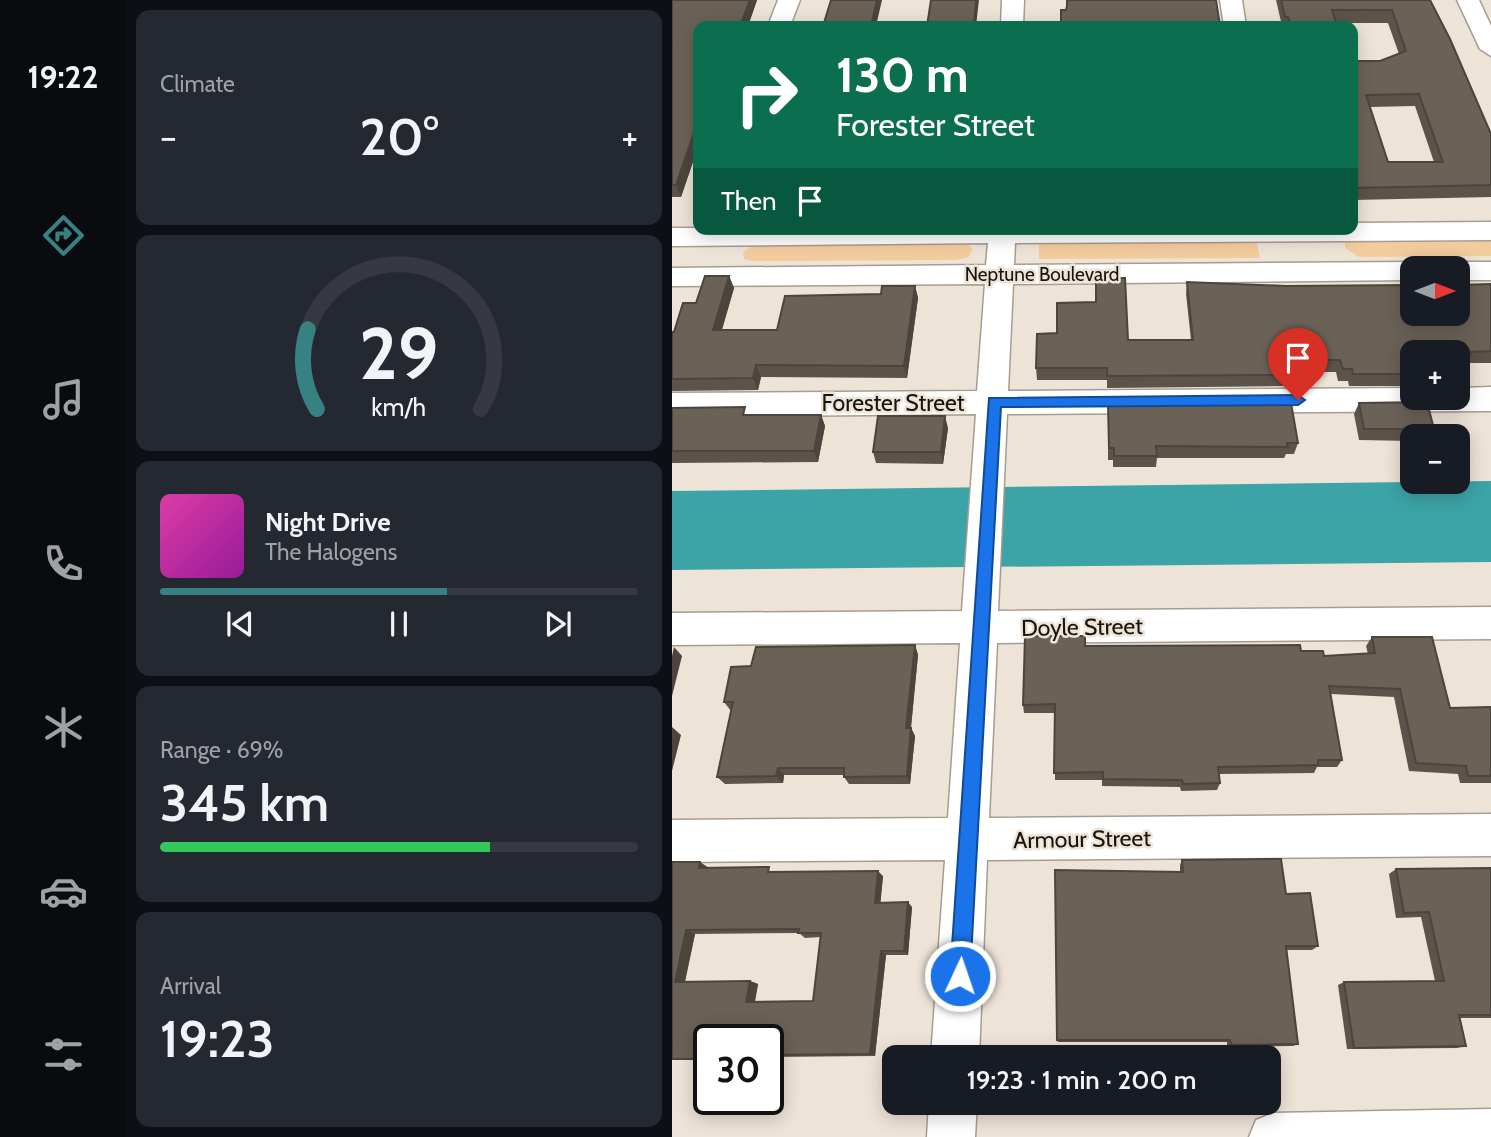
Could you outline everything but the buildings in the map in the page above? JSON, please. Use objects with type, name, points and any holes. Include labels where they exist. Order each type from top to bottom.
[{"type":"street","points":[[781,21],[789,0]]},
{"type":"street","points":[[1012,21],[1013,0]]},
{"type":"street","points":[[1230,0],[1235,21]]},
{"type":"street","points":[[1468,0],[1491,49]]},
{"type":"street","name":"Neptune Boulevard","points":[[1358,231],[1491,231]]},
{"type":"street","name":"Neptune Boulevard","points":[[672,237],[693,235]]},
{"type":"street","points":[[681,277],[705,235]]},
{"type":"street","points":[[956,1045],[1002,235]]},
{"type":"street","points":[[1275,235],[1283,272]]},
{"type":"street","name":"Neptune Boulevard","points":[[681,277],[1400,271]]},
{"type":"street","points":[[1470,271],[1491,271]]},
{"type":"street","name":"Forester Street","points":[[672,404],[1491,399]]},
{"type":"street","name":"Doyle Street","points":[[672,629],[981,612],[1491,623]]},
{"type":"street","name":"Armour Street","points":[[672,841],[1491,835]]},
{"type":"street","points":[[951,1137],[952,1115]]},
{"type":"street","points":[[1273,1137],[1491,1133]]},
{"type":"shaded area","points":[[1256,238],[1260,258],[1039,259],[1039,240]]},
{"type":"shaded area","points":[[1354,238],[1491,238],[1491,256],[1359,257],[1345,248],[1345,243]]},
{"type":"shaded area","points":[[758,242],[967,243],[972,249],[969,257],[957,260],[744,259],[743,252]]},
{"type":"water","points":[[1470,481],[1491,481],[1491,562],[672,570],[672,491],[1400,482],[1400,494],[1470,494]]},
{"type":"route","points":[[960,976],[994,402],[1298,400]]}]
